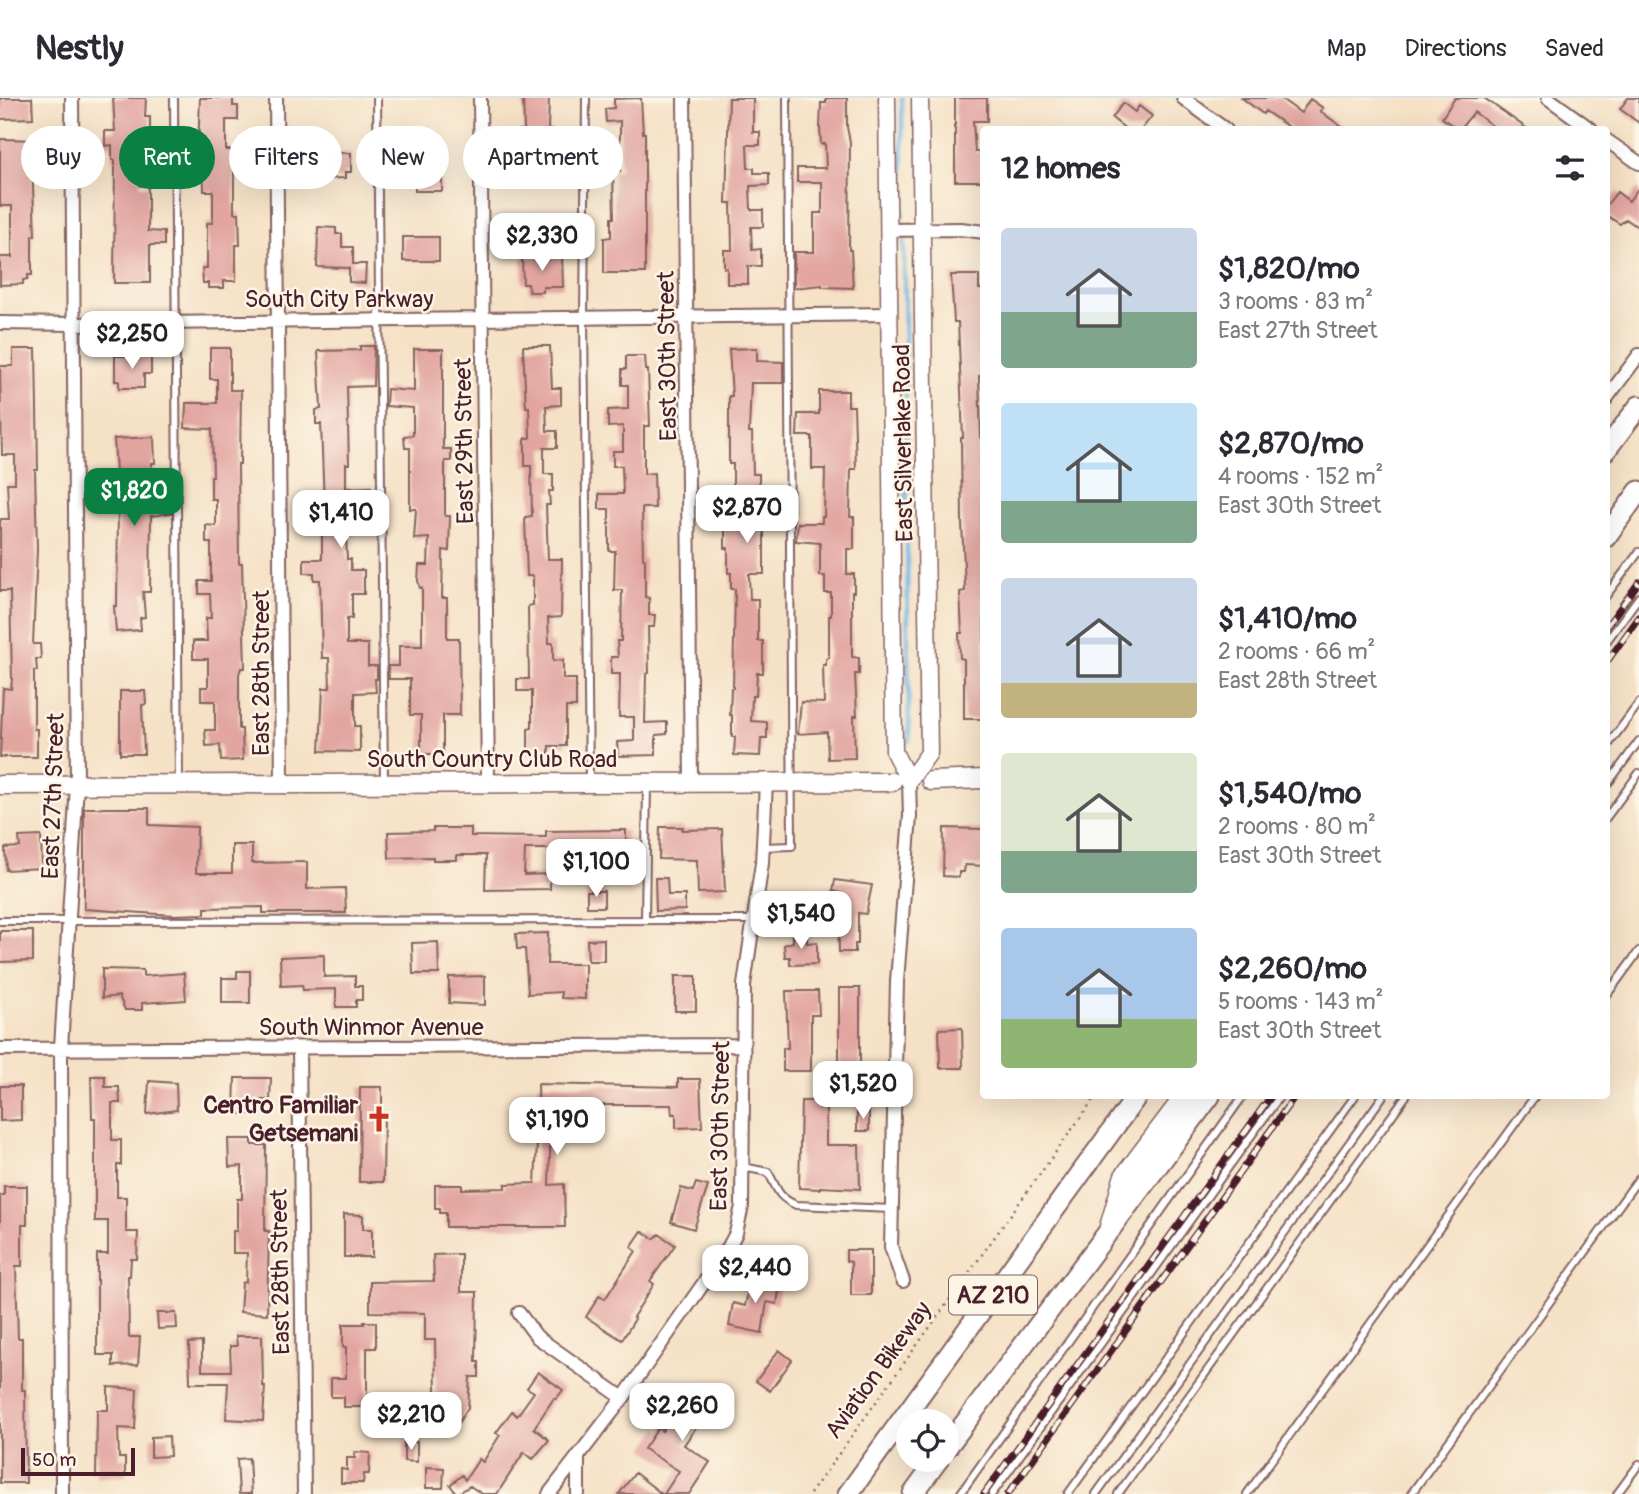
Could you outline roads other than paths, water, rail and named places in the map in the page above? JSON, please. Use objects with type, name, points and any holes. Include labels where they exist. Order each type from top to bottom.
[{"type":"highway","points":[[1110,1229],[1125,1177],[1184,1099]]},
{"type":"main road","points":[[1610,445],[1639,406]]},
{"type":"main road","points":[[1610,531],[1639,491]]},
{"type":"main road","name":"South Country Club Road","points":[[931,781],[980,779]]},
{"type":"main road","name":"South Country Club Road","points":[[0,785],[901,782]]},
{"type":"main road","name":"AZ 210","points":[[848,1494],[1135,1099]]},
{"type":"main road","name":"AZ 210","points":[[959,1431],[1208,1099]]},
{"type":"main road","points":[[914,1494],[930,1472]]},
{"type":"street","name":"East 27th Street","points":[[62,1494],[61,1048],[77,784],[72,98]]},
{"type":"street","name":"East 28th Street","points":[[276,98],[282,785]]},
{"type":"street","name":"East 29th Street","points":[[480,98],[488,783]]},
{"type":"street","name":"East 30th Street","points":[[684,98],[691,782]]},
{"type":"street","name":"East Silverlake Road","points":[[887,98],[894,752],[910,820],[897,981],[891,1247],[903,1280]]},
{"type":"street","name":"East Silverlake Road","points":[[901,782],[929,752],[920,98]]},
{"type":"street","points":[[1183,98],[1221,126]]},
{"type":"street","points":[[1548,98],[1586,126]]},
{"type":"street","points":[[1610,143],[1639,163]]},
{"type":"street","points":[[888,230],[980,232]]},
{"type":"street","name":"South City Parkway","points":[[0,323],[889,314]]},
{"type":"street","points":[[1610,394],[1639,355]]},
{"type":"street","name":"South Country Club Road","points":[[901,782],[931,781]]},
{"type":"street","name":"East 30th Street","points":[[549,1494],[623,1398],[737,1233],[742,1206],[744,985],[762,847],[766,783]]},
{"type":"street","name":"South Winmor Avenue","points":[[0,1049],[743,1045]]},
{"type":"street","name":"East 28th Street","points":[[299,1049],[304,1494]]},
{"type":"street","points":[[519,1313],[537,1337],[623,1398]]},
{"type":"street","points":[[578,1494],[579,1454]]},
{"type":"lane","points":[[174,98],[179,785]]},
{"type":"lane","points":[[377,98],[384,784]]},
{"type":"lane","points":[[586,98],[584,318],[589,782]]},
{"type":"lane","points":[[762,847],[792,846],[788,98]]},
{"type":"lane","points":[[1610,591],[1639,552]]},
{"type":"lane","points":[[1610,637],[1639,597]]},
{"type":"lane","points":[[1610,743],[1639,703]]},
{"type":"lane","points":[[1610,781],[1639,741]]},
{"type":"lane","points":[[1610,813],[1639,773]]},
{"type":"lane","points":[[645,920],[647,782]]},
{"type":"lane","points":[[0,921],[754,920]]},
{"type":"lane","points":[[1610,991],[1639,951]]},
{"type":"lane","points":[[960,1494],[1241,1099]]},
{"type":"lane","points":[[992,1494],[1278,1099]]},
{"type":"lane","points":[[1068,1494],[1353,1099]]},
{"type":"lane","points":[[1096,1494],[1381,1099]]},
{"type":"lane","points":[[1118,1494],[1404,1099]]},
{"type":"lane","points":[[1247,1494],[1533,1099]]},
{"type":"lane","points":[[743,1167],[768,1172],[778,1193],[796,1205],[892,1209]]},
{"type":"lane","points":[[1412,1494],[1639,1178]]},
{"type":"lane","points":[[1617,1494],[1639,1464]]},
{"type":"waterway","points":[[902,98],[903,215]]},
{"type":"waterway","points":[[904,240],[909,741]]},
{"type":"railway","points":[[1610,622],[1639,582]]},
{"type":"railway","points":[[1610,657],[1639,617]]},
{"type":"railway","points":[[984,1494],[1269,1099]]},
{"type":"railway","points":[[1008,1494],[1293,1099]]},
{"type":"place","name":"Centro Familiar Getsemani","points":[[379,1119]]}]
